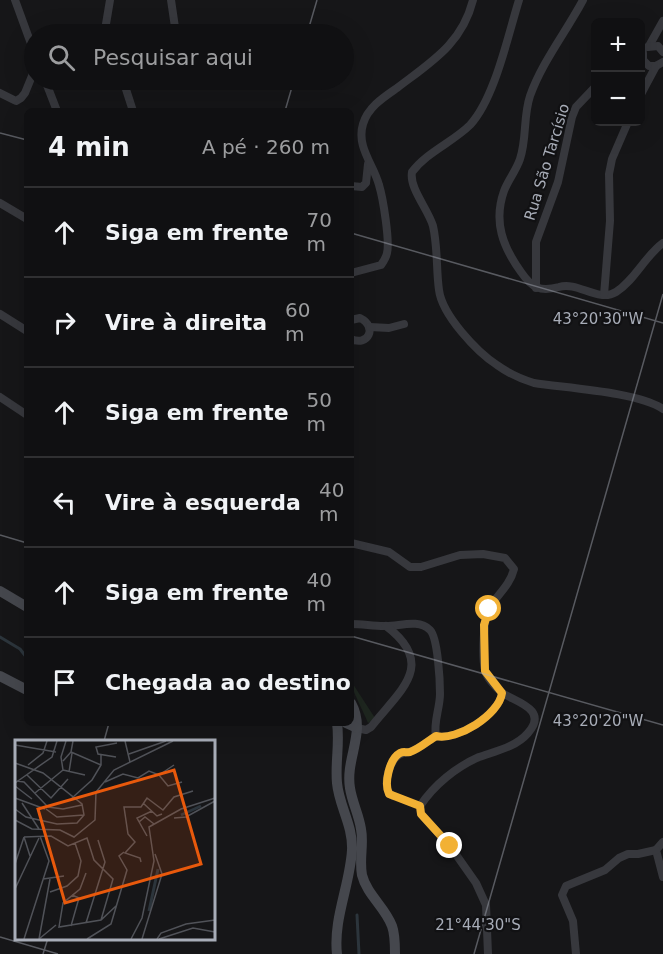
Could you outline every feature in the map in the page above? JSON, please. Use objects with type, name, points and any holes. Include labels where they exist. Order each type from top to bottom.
[{"type":"main road","points":[[0,591],[24,605]]},
{"type":"main road","points":[[0,676],[24,688]]},
{"type":"main road","points":[[354,710],[357,740],[349,776],[350,792],[361,828],[362,875],[370,894],[387,915],[393,928],[395,954]]},
{"type":"main road","points":[[337,726],[337,785],[351,830],[352,851],[336,931],[337,954]]},
{"type":"main road","points":[[353,726],[357,728]]},
{"type":"street","points":[[15,0],[24,25]]},
{"type":"street","points":[[106,24],[110,0]]},
{"type":"street","points":[[171,0],[175,24]]},
{"type":"street","points":[[354,272],[381,265],[388,252],[379,185],[368,162],[362,136],[363,124],[368,113],[378,101],[425,67],[459,35],[473,0]]},
{"type":"street","points":[[519,0],[500,63],[479,113],[469,125],[412,172],[413,185],[427,210],[433,227],[438,255],[439,292],[444,305],[458,327],[479,351],[496,365],[520,379],[631,397],[650,401],[663,409]]},
{"type":"street","points":[[582,0],[541,72],[531,95],[525,117],[520,160],[504,189],[500,206],[499,228],[503,242],[522,274],[536,288],[550,290],[563,285],[604,295],[613,294],[623,287],[663,243]]},
{"type":"street","points":[[645,49],[663,21]]},
{"type":"street","points":[[645,51],[658,46],[663,52]]},
{"type":"street","points":[[645,64],[661,63]]},
{"type":"street","points":[[645,88],[661,63]]},
{"type":"street","points":[[0,93],[16,101],[21,98],[25,90]]},
{"type":"street","points":[[49,90],[56,108]]},
{"type":"street","points":[[126,90],[132,108]]},
{"type":"street","name":"Rua São Tarcísio","points":[[536,288],[536,242],[558,183],[572,117],[576,107],[591,91]]},
{"type":"street","points":[[604,295],[610,221],[609,174],[612,159],[626,126]]},
{"type":"street","points":[[354,186],[362,187],[366,183],[368,162]]},
{"type":"street","points":[[0,203],[24,217]]},
{"type":"street","points":[[0,314],[24,329]]},
{"type":"street","points":[[354,319],[360,318],[368,322],[370,327],[370,332],[364,340],[354,340]]},
{"type":"street","points":[[370,327],[389,328],[404,324]]},
{"type":"street","points":[[0,397],[24,413]]},
{"type":"street","points":[[354,544],[389,552],[410,567],[421,567],[460,555],[483,554],[505,558],[514,569],[511,581],[489,609],[484,625],[485,671],[502,693],[522,701],[531,711],[534,721],[528,733],[507,747],[461,766],[432,788],[420,806],[421,814],[450,846],[476,884],[486,905],[488,954]]},
{"type":"street","points":[[354,624],[386,626],[410,624],[420,625],[430,630],[436,650],[440,693],[436,736]]},
{"type":"street","points":[[357,728],[366,730],[371,727],[404,689],[410,678],[410,657],[405,645],[401,638],[386,626]]},
{"type":"street","points":[[393,796],[386,788],[395,758],[400,753],[411,752],[436,736],[445,738],[480,723],[501,700],[502,693]]},
{"type":"street","points":[[576,954],[573,921],[562,895],[566,886],[605,870],[619,858],[628,854],[656,850],[663,842]]},
{"type":"street","points":[[656,850],[663,877]]},
{"type":"lane","points":[[393,796],[420,806]]},
{"type":"shaded area","points":[[354,686],[375,718],[368,723],[355,695]]},
{"type":"waterway","points":[[0,637],[20,649],[24,654]]},
{"type":"waterway","points":[[357,915],[359,954]]},
{"type":"route","points":[[450,846],[421,814],[420,806],[389,794],[386,788],[395,758],[400,753],[411,752],[436,736],[445,738],[480,723],[501,700],[502,693],[485,671],[484,625],[489,609]]}]
